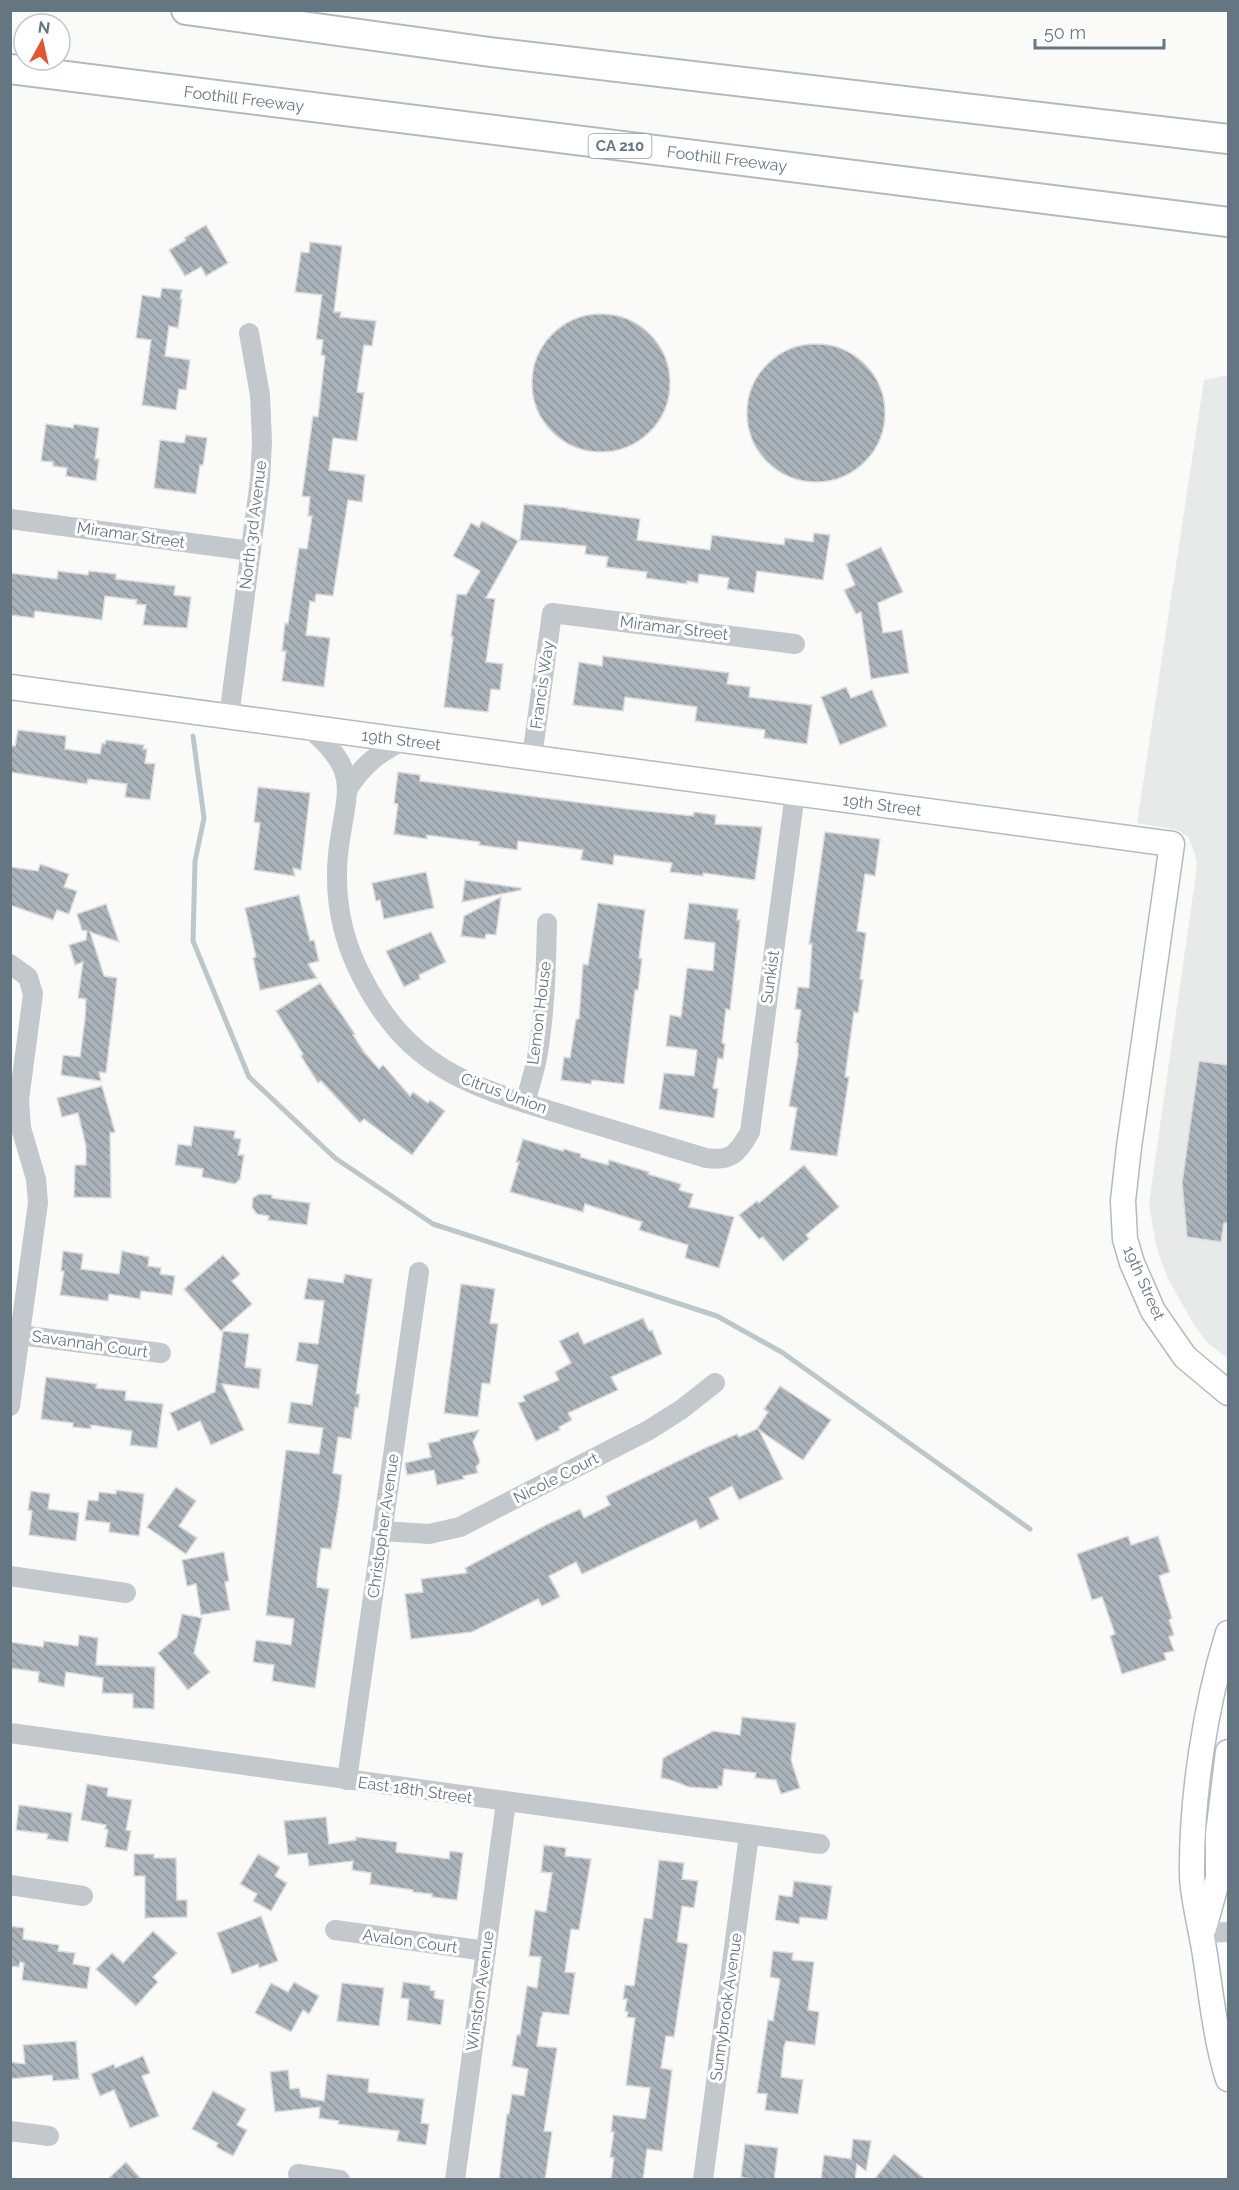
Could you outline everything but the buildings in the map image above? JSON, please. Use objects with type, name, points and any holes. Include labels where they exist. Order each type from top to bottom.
[{"type":"highway","points":[[186,10],[502,54],[1228,139]]},
{"type":"highway","name":"Foothill Freeway","points":[[10,69],[1228,222]]},
{"type":"main road","name":"19th Street","points":[[10,687],[1172,844],[1129,1147],[1123,1201],[1125,1239],[1132,1263],[1153,1311],[1185,1357],[1228,1393]]},
{"type":"main road","points":[[1228,1633],[1212,1690],[1205,1733],[1193,1834],[1192,1879],[1214,2019],[1228,2079]]},
{"type":"main road","points":[[1202,1933],[1218,1878],[1218,1834],[1228,1752]]},
{"type":"street","name":"North 3rd Avenue","points":[[229,717],[260,480],[262,442],[260,395],[249,333]]},
{"type":"street","name":"Miramar Street","points":[[10,519],[251,551]]},
{"type":"street","name":"Miramar Street","points":[[552,613],[795,644]]},
{"type":"street","name":"Francis Way","points":[[532,757],[552,613]]},
{"type":"street","name":"Citrus Union","points":[[309,728],[328,744],[337,756],[347,777],[348,789],[338,854],[339,910],[346,940],[356,967],[372,998],[391,1025],[417,1051],[447,1072],[490,1092],[706,1158],[721,1160],[732,1156]]},
{"type":"street","name":"Citrus Union","points":[[348,789],[371,760],[404,740]]},
{"type":"street","name":"Sunkist","points":[[732,1156],[742,1146],[750,1132],[795,793]]},
{"type":"street","name":"Lemon House","points":[[525,1103],[536,1058],[541,1024],[546,981],[547,923]]},
{"type":"street","points":[[10,964],[28,977],[33,994],[19,1100],[21,1128],[36,1179],[39,1203],[10,1406]]},
{"type":"street","name":"Christopher Avenue","points":[[346,1780],[419,1272]]},
{"type":"street","name":"Savannah Court","points":[[20,1335],[161,1353]]},
{"type":"street","name":"Nicole Court","points":[[383,1531],[429,1534],[460,1527],[649,1430],[715,1383]]},
{"type":"street","points":[[10,1576],[126,1593]]},
{"type":"street","name":"East 18th Street","points":[[10,1733],[820,1844]]},
{"type":"street","name":"Winston Avenue","points":[[455,2180],[506,1802]]},
{"type":"street","name":"Sunnybrook Avenue","points":[[703,2180],[749,1835]]},
{"type":"street","points":[[10,1886],[83,1896]]},
{"type":"street","name":"Avalon Court","points":[[334,1930],[486,1951]]},
{"type":"street","points":[[1202,1933],[1228,1932]]},
{"type":"street","points":[[10,2131],[49,2136]]},
{"type":"street","points":[[298,2174],[340,2180]]},
{"type":"shaded area","points":[[1228,375],[1228,1359],[1208,1343],[1194,1325],[1167,1277],[1156,1246],[1149,1203],[1197,866],[1188,837],[1177,830],[1137,823],[1204,380]]},
{"type":"waterway","points":[[193,736],[204,818],[195,861],[193,941],[249,1077],[335,1158],[433,1224],[717,1316],[783,1353],[1030,1529]]}]
